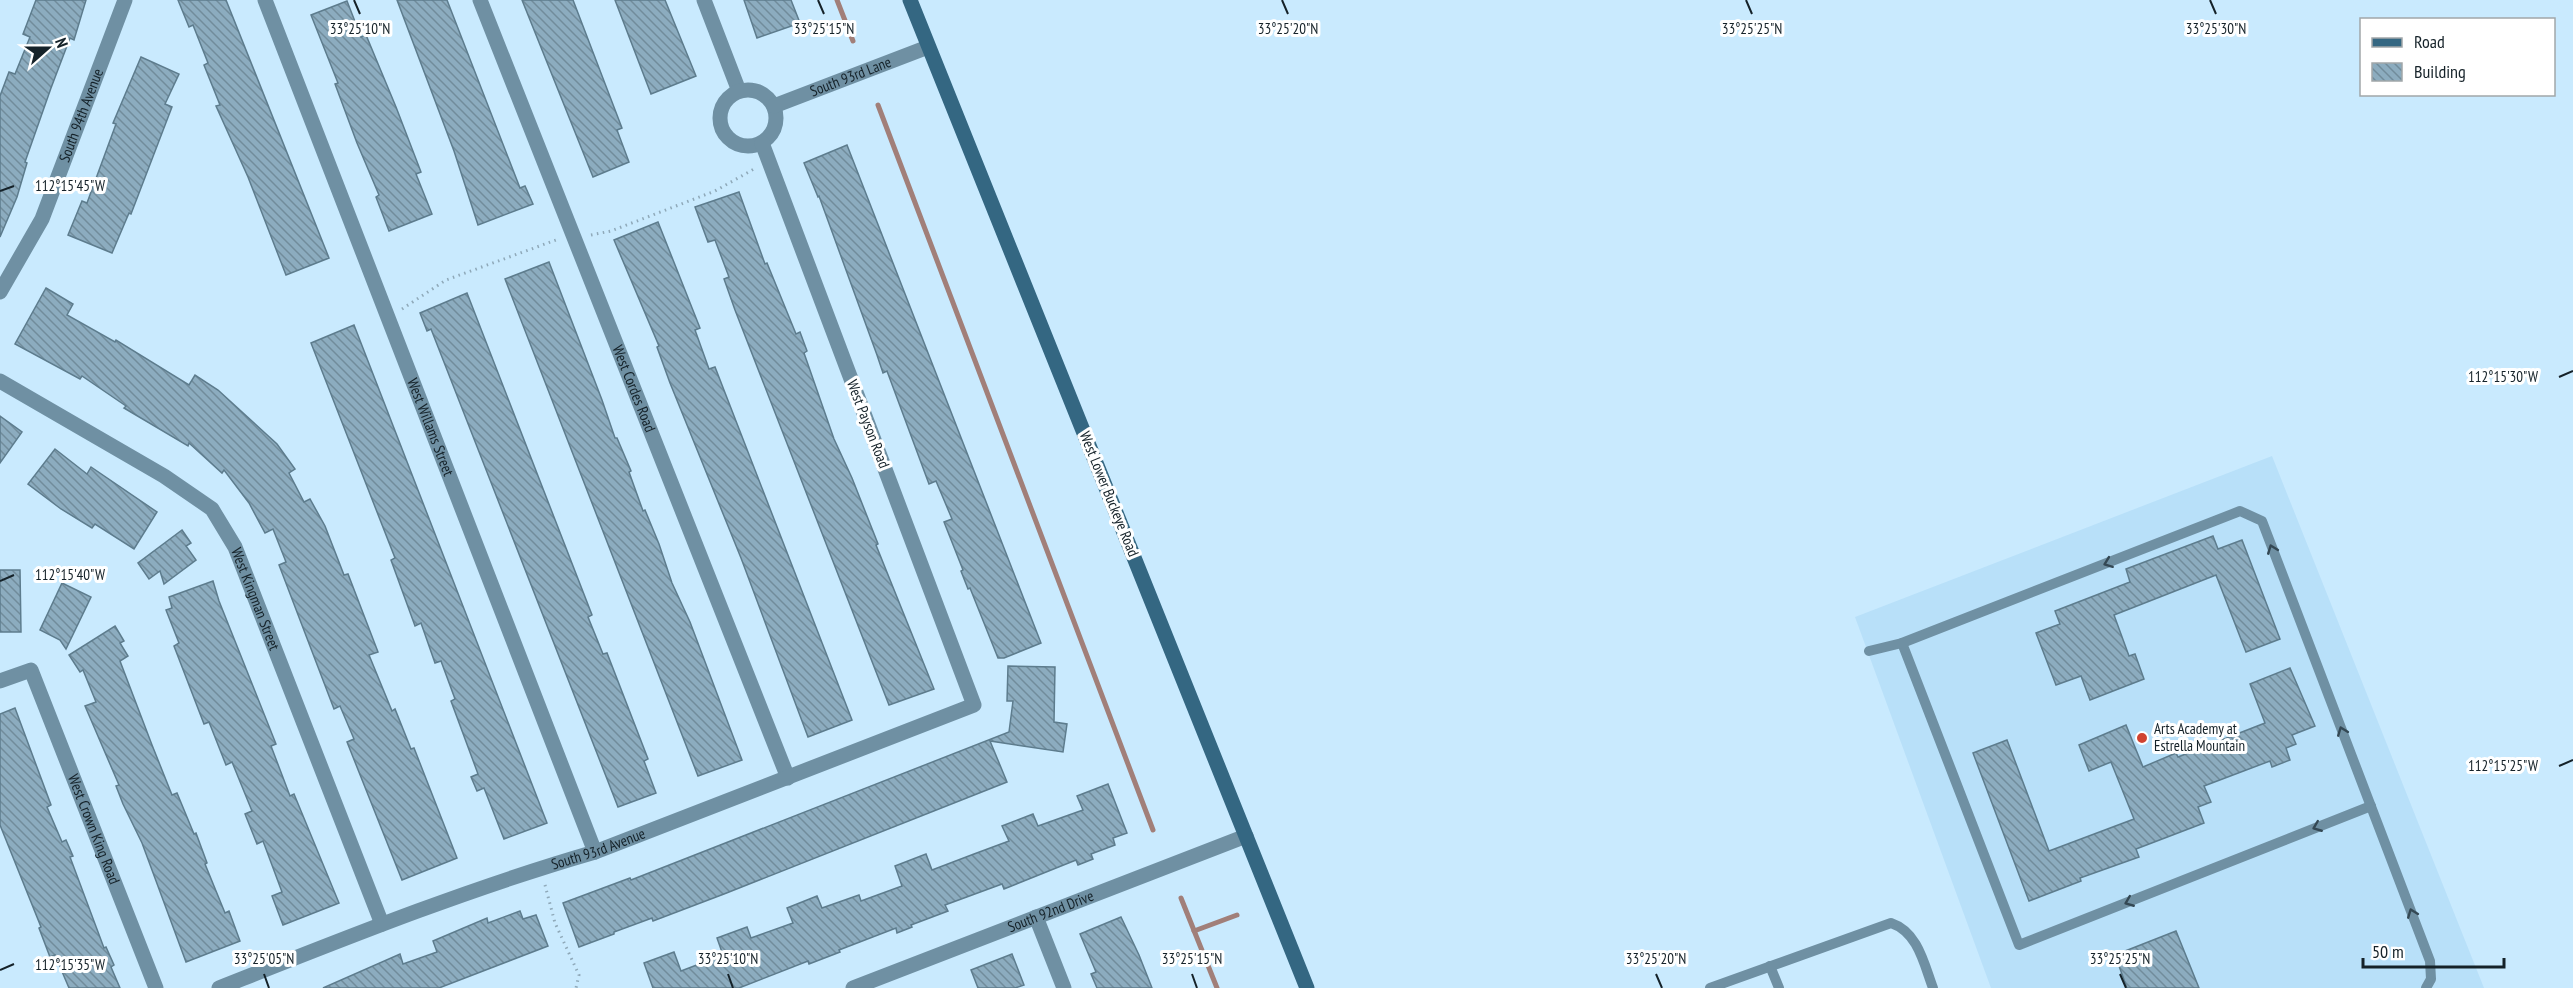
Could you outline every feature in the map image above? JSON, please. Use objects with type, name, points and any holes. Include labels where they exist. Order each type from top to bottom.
[{"type":"main road","name":"West Lower Buckeye Road","points":[[910,0],[1307,988]]},
{"type":"street","name":"South 94th Avenue","points":[[0,292],[42,219],[125,0]]},
{"type":"street","name":"West Willams Street","points":[[265,0],[595,852]]},
{"type":"street","name":"West Cordes Road","points":[[480,0],[788,778]]},
{"type":"street","points":[[704,0],[739,91]]},
{"type":"street","name":"South 93rd Lane","points":[[774,106],[928,47]]},
{"type":"street","points":[[756,90],[770,99],[774,106],[776,122],[774,131],[762,143],[744,146],[735,143],[722,129],[720,120],[725,102],[739,91],[756,90]]},
{"type":"street","name":"West Payson Road","points":[[762,143],[974,705]]},
{"type":"street","name":"West Kingman Street","points":[[0,381],[164,476],[212,509],[235,547],[382,924]]},
{"type":"street","name":"West Crown King Road","points":[[0,681],[31,670],[156,988]]},
{"type":"street","name":"South 93rd Avenue","points":[[219,988],[382,924],[541,868],[595,852],[974,705]]},
{"type":"street","name":"South 92nd Drive","points":[[853,988],[1246,836]]},
{"type":"street","points":[[1036,917],[1064,988]]},
{"type":"lane","points":[[1869,651],[1902,644],[2240,511],[2262,521],[2430,961],[2431,979],[2426,988]]},
{"type":"lane","points":[[1902,644],[2019,945],[2371,806]]},
{"type":"lane","points":[[1710,988],[1891,923],[1902,927],[1916,945],[1933,988]]},
{"type":"lane","points":[[1770,966],[1779,988]]},
{"type":"path","points":[[577,243],[594,234],[611,231],[715,191],[769,161]]},
{"type":"path","points":[[387,314],[402,309],[427,290],[453,277],[560,239],[556,223],[567,219]]},
{"type":"path","points":[[541,868],[555,923],[579,975],[576,988]]},
{"type":"shaded area","name":"Arts Academy at Estrella Mountain","points":[[2272,456],[2484,988],[1991,988],[1855,617]]},
{"type":"building","points":[[36,0],[86,0],[74,40],[70,38],[51,88],[25,162],[27,163],[17,197],[0,237],[0,96],[9,72],[15,74],[30,37],[23,34]]},
{"type":"building","points":[[178,0],[226,0],[329,258],[286,275],[248,177],[216,106],[220,105],[204,65],[208,63],[193,25],[189,27]]},
{"type":"building","points":[[397,0],[447,0],[520,188],[525,186],[533,204],[478,225],[454,151]]},
{"type":"building","points":[[522,0],[573,0],[622,128],[617,130],[629,162],[593,177]]},
{"type":"building","points":[[615,0],[665,0],[696,76],[651,94]]},
{"type":"building","points":[[744,0],[791,0],[800,23],[757,38]]},
{"type":"building","points":[[347,1],[361,37],[366,35],[396,107],[421,172],[416,174],[432,214],[389,231],[376,197],[379,195],[357,143],[335,84],[338,83],[311,15]]},
{"type":"building","points":[[141,57],[179,74],[165,104],[172,107],[131,214],[129,213],[112,253],[68,235],[82,201],[87,203],[116,124],[113,123]]},
{"type":"building","points":[[847,145],[1041,643],[1004,658],[998,658],[970,588],[968,589],[944,522],[952,519],[936,481],[929,484],[887,371],[883,373],[819,196],[804,163]]},
{"type":"building","points":[[739,192],[765,264],[767,263],[796,334],[800,332],[807,351],[804,353],[834,439],[852,478],[878,544],[876,545],[934,689],[889,705],[735,310],[724,279],[729,277],[715,240],[708,242],[695,207]]},
{"type":"building","points":[[658,222],[700,328],[695,330],[709,369],[715,367],[852,720],[808,737],[741,558],[670,383],[657,347],[659,346],[614,240]]},
{"type":"building","points":[[549,262],[615,438],[631,471],[629,472],[643,511],[645,510],[659,544],[672,583],[690,622],[742,760],[698,776],[505,279]]},
{"type":"building","points":[[46,288],[73,304],[67,315],[115,342],[116,340],[189,385],[195,375],[218,390],[277,444],[295,469],[289,473],[304,502],[310,499],[325,526],[344,575],[348,574],[378,652],[369,655],[392,711],[395,709],[411,749],[414,748],[457,858],[402,880],[347,742],[354,739],[340,706],[334,709],[279,565],[286,562],[273,529],[265,533],[249,503],[224,470],[222,473],[189,443],[188,446],[124,408],[126,406],[82,376],[80,379],[15,344]]},
{"type":"building","points":[[467,293],[592,615],[588,617],[603,654],[607,653],[648,759],[644,761],[656,793],[618,807],[431,329],[427,331],[420,313]]},
{"type":"building","points":[[354,325],[547,823],[504,839],[484,788],[477,791],[471,777],[478,774],[451,701],[455,699],[441,661],[435,663],[421,623],[415,626],[391,560],[395,558],[311,343]]},
{"type":"building","points":[[0,416],[22,432],[0,463]]},
{"type":"building","points":[[55,449],[87,474],[91,467],[157,512],[134,549],[95,524],[92,528],[61,509],[28,484]]},
{"type":"building","points":[[182,530],[191,543],[186,546],[196,560],[164,584],[160,571],[149,579],[138,563]]},
{"type":"building","points":[[2213,536],[2218,549],[2242,540],[2280,639],[2246,652],[2216,575],[2114,615],[2129,656],[2135,654],[2144,679],[2090,700],[2081,676],[2056,685],[2036,633],[2060,624],[2055,611],[2130,582],[2126,569]]},
{"type":"building","points":[[0,570],[20,570],[21,632],[0,632]]},
{"type":"building","points":[[213,581],[276,744],[271,746],[290,796],[294,794],[339,903],[283,925],[272,896],[282,892],[263,841],[257,844],[245,814],[252,811],[232,762],[226,765],[209,722],[204,724],[174,646],[179,643],[166,610],[172,608],[169,597]]},
{"type":"building","points":[[62,583],[91,597],[66,649],[60,640],[40,630]]},
{"type":"building","points":[[115,626],[124,641],[120,643],[128,656],[120,661],[152,745],[172,795],[177,793],[194,834],[196,833],[207,863],[205,864],[225,913],[229,911],[240,941],[186,962],[142,843],[123,804],[116,786],[119,785],[85,706],[96,702],[83,670],[80,672],[69,655]]},
{"type":"building","points":[[1008,666],[1055,667],[1054,722],[1067,724],[1063,752],[990,741],[1007,782],[724,894],[653,921],[652,918],[579,947],[563,903],[630,878],[631,880],[1009,732],[1013,701],[1007,701]]},
{"type":"building","points":[[2290,668],[2315,726],[2292,735],[2296,744],[2286,748],[2290,760],[2272,767],[2270,761],[2204,786],[2211,802],[2198,807],[2204,823],[2136,849],[2139,857],[2080,878],[2081,881],[2029,901],[1973,753],[2007,740],[2049,851],[2134,819],[2111,762],[2089,771],[2079,745],[2126,725],[2143,767],[2176,753],[2178,757],[2265,723],[2250,684]]},
{"type":"building","points":[[15,708],[51,805],[47,807],[62,842],[66,840],[73,856],[70,857],[104,948],[106,947],[114,965],[111,967],[120,988],[69,988],[55,955],[50,957],[39,928],[41,927],[0,825],[0,714]]},
{"type":"building","points":[[1108,784],[1127,833],[1113,838],[1115,845],[1091,854],[1093,859],[1078,865],[1076,860],[1004,889],[1002,884],[945,905],[948,911],[911,925],[912,927],[897,933],[896,928],[809,964],[808,961],[739,988],[653,988],[644,963],[674,952],[681,971],[723,955],[717,938],[747,927],[751,938],[793,923],[787,908],[817,896],[822,908],[859,895],[861,901],[902,886],[895,866],[926,854],[932,870],[1009,841],[1002,826],[1033,814],[1038,826],[1083,810],[1077,796]]},
{"type":"building","points":[[520,911],[523,919],[536,915],[548,946],[439,988],[323,988],[400,954],[403,964],[437,952],[433,941],[487,918],[488,923]]},
{"type":"building","points":[[1121,917],[1152,988],[1097,988],[1091,974],[1096,972],[1080,934]]},
{"type":"building","points":[[2176,931],[2199,988],[2127,988],[2115,955]]},
{"type":"building","points":[[1012,954],[1024,985],[1015,988],[978,988],[971,970]]},
{"type":"waterway","points":[[837,0],[853,41]]},
{"type":"waterway","points":[[878,105],[1153,830]]},
{"type":"waterway","points":[[1181,898],[1217,988]]},
{"type":"waterway","points":[[1194,931],[1237,915]]},
{"type":"place","name":"Arts Academy at Estrella Mountain","points":[[2142,738]]}]
